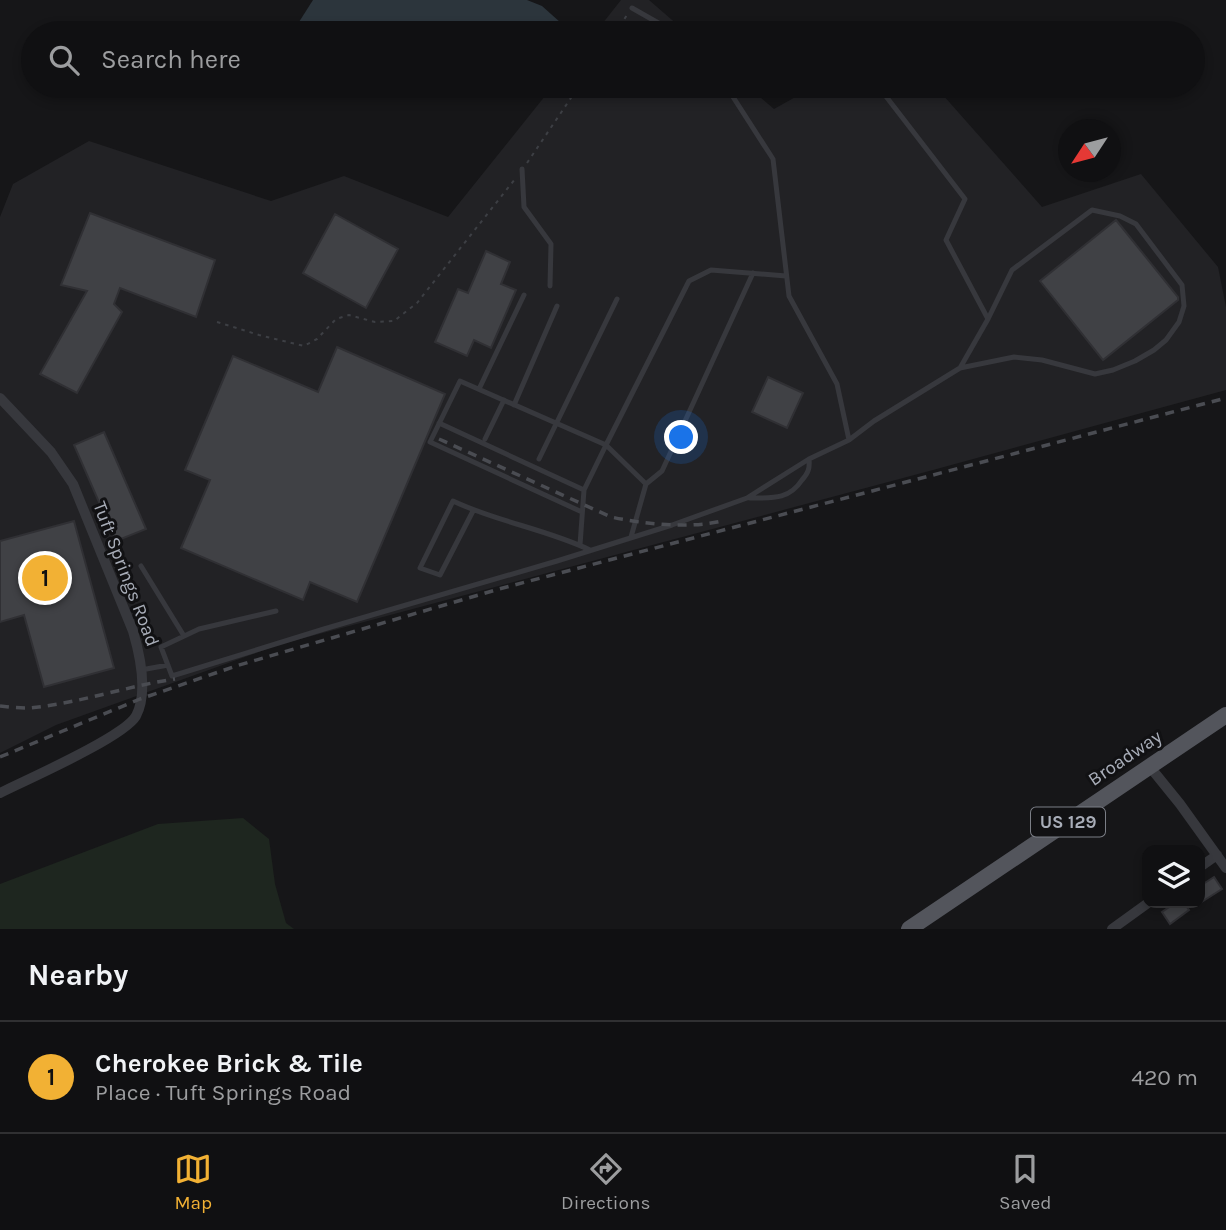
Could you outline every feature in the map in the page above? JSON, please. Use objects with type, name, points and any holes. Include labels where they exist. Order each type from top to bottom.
[{"type":"main road","name":"Broadway","points":[[909,929],[1226,715]]},
{"type":"street","name":"Tuft Springs Road","points":[[0,398],[51,452],[73,484],[133,631],[139,651],[142,684],[137,714],[130,724],[95,746],[0,793]]},
{"type":"street","points":[[1150,767],[1226,868]]},
{"type":"street","points":[[1205,863],[1217,855]]},
{"type":"street","points":[[1112,929],[1142,907]]},
{"type":"lane","points":[[632,8],[655,21]]},
{"type":"lane","points":[[734,98],[773,159],[789,296],[837,384],[849,440]]},
{"type":"lane","points":[[887,98],[965,199],[946,240],[988,319]]},
{"type":"lane","points":[[522,170],[524,207],[551,244],[550,286]]},
{"type":"lane","points":[[276,611],[198,629],[161,647],[172,676],[672,525],[747,498],[809,459],[849,440],[874,421],[960,368],[1014,357],[1042,360],[1095,374],[1113,370],[1135,361],[1166,340],[1179,322],[1184,306],[1182,285],[1136,224],[1120,216],[1093,209],[1012,270],[960,368]]},
{"type":"lane","points":[[580,545],[584,490],[689,281],[711,270],[786,276]]},
{"type":"lane","points":[[631,537],[646,484],[662,471],[753,273]]},
{"type":"lane","points":[[479,389],[524,295]]},
{"type":"lane","points":[[538,459],[617,299]]},
{"type":"lane","points":[[514,405],[556,306]]},
{"type":"lane","points":[[582,512],[430,442],[460,382],[606,445],[646,484]]},
{"type":"lane","points":[[485,439],[504,400]]},
{"type":"lane","points":[[439,423],[584,490]]},
{"type":"lane","points":[[747,498],[778,498],[796,490],[810,470],[809,459]]},
{"type":"lane","points":[[473,511],[440,575],[420,568],[453,501],[473,511],[567,539],[590,550]]},
{"type":"lane","points":[[141,566],[184,636]]},
{"type":"lane","points":[[141,670],[168,665]]},
{"type":"path","points":[[623,21],[632,8]]},
{"type":"path","points":[[217,322],[304,346],[317,339],[336,319],[349,315],[375,322],[394,321],[417,303],[522,170],[571,98]]},
{"type":"shaded area","points":[[313,0],[527,0],[542,6],[559,21],[300,21]]},
{"type":"shaded area","points":[[621,0],[649,0],[673,21],[604,21]]},
{"type":"shaded area","points":[[543,98],[761,98],[774,109],[794,98],[946,98],[1042,207],[1141,174],[1218,267],[1226,307],[1226,390],[278,645],[56,725],[0,753],[0,217],[13,184],[89,141],[271,201],[344,176],[448,217]]},
{"type":"shaded area","points":[[243,818],[269,839],[275,884],[286,923],[294,929],[0,929],[0,884],[158,824]]},
{"type":"building","points":[[90,213],[215,260],[196,317],[120,288],[114,304],[122,312],[77,393],[40,374],[87,291],[61,285]]},
{"type":"building","points":[[335,214],[398,249],[366,308],[303,273]]},
{"type":"building","points":[[1116,220],[1178,300],[1103,360],[1040,281]]},
{"type":"building","points":[[486,251],[510,262],[501,284],[516,290],[491,348],[474,340],[467,356],[435,342],[458,289],[468,293]]},
{"type":"building","points":[[337,347],[445,394],[357,602],[310,582],[303,600],[181,548],[210,480],[185,470],[233,356],[318,392]]},
{"type":"building","points":[[768,377],[803,393],[787,428],[752,412]]},
{"type":"building","points":[[104,432],[146,529],[116,541],[74,445]]},
{"type":"building","points":[[74,521],[114,668],[44,687],[24,615],[0,622],[0,541]]},
{"type":"building","points":[[1214,877],[1222,889],[1205,900],[1205,883]]},
{"type":"building","points":[[1168,908],[1189,910],[1170,924],[1162,912]]},
{"type":"railway","points":[[0,757],[140,699],[236,666],[499,589],[1226,398]]},
{"type":"railway","points":[[439,439],[611,517],[666,525],[722,521]]},
{"type":"railway","points":[[0,706],[46,706],[175,679]]},
{"type":"place","name":"Cherokee Brick & Tile","points":[[45,578]]}]
